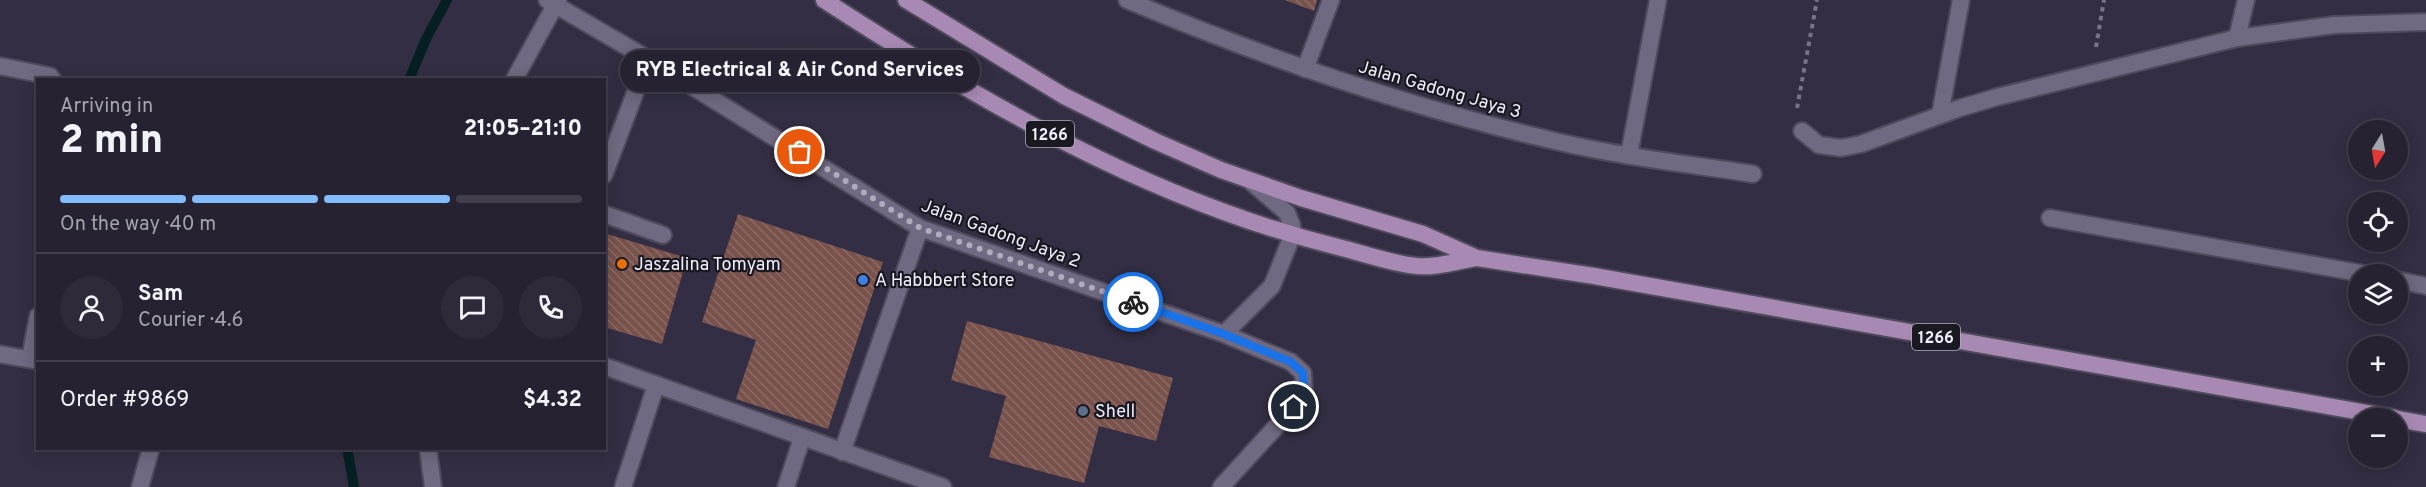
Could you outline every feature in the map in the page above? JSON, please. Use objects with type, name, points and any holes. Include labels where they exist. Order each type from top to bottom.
[{"type":"main road","name":"1266","points":[[824,0],[913,58],[1087,154],[1208,207],[1292,236],[1419,266],[1477,258]]},
{"type":"main road","name":"1266","points":[[906,0],[1064,96],[1155,141],[1301,198],[1423,234],[1477,258],[1594,276],[2348,410]]},
{"type":"main road","name":"1266","points":[[2408,421],[2426,424]]},
{"type":"street","name":"Jalan Gadong Jaya 3","points":[[1127,0],[1188,26],[1305,69],[1475,121],[1562,143],[1753,174]]},
{"type":"street","points":[[1305,69],[1331,0]]},
{"type":"street","points":[[1629,155],[1658,0]]},
{"type":"street","points":[[1940,115],[1961,0]]},
{"type":"street","points":[[2237,38],[2246,0]]},
{"type":"street","points":[[515,78],[554,2]]},
{"type":"street","name":"Jalan Gadong Jaya 2","points":[[554,2],[920,228],[1224,334],[1291,362],[1303,373],[1304,390],[1294,407],[1221,487]]},
{"type":"street","points":[[1802,131],[1819,145],[1841,148],[1861,144],[1997,97],[2237,38],[2334,25],[2426,22]]},
{"type":"street","points":[[606,170],[648,59]]},
{"type":"street","points":[[0,66],[52,78]]},
{"type":"street","points":[[1224,334],[1272,286],[1292,236],[1292,225],[1287,213],[1248,179]]},
{"type":"street","points":[[606,215],[663,235]]},
{"type":"street","points":[[2050,218],[2348,271]]},
{"type":"street","points":[[842,452],[920,228]]},
{"type":"street","points":[[2408,282],[2426,286]]},
{"type":"street","points":[[0,354],[34,360],[36,338]]},
{"type":"street","points":[[606,367],[943,487]]},
{"type":"street","points":[[623,487],[656,385]]},
{"type":"street","points":[[786,487],[802,438]]},
{"type":"street","points":[[140,487],[150,450]]},
{"type":"street","points":[[428,450],[433,487]]},
{"type":"path","points":[[1802,131],[1795,116],[1817,0]]},
{"type":"path","points":[[2091,74],[2104,0]]},
{"type":"building","points":[[1285,0],[1317,0],[1314,11]]},
{"type":"building","points":[[738,214],[883,262],[828,429],[736,399],[756,340],[702,322]]},
{"type":"building","points":[[606,234],[687,258],[662,344],[606,328]]},
{"type":"building","name":"Shell","points":[[967,321],[1173,378],[1156,441],[1099,426],[1084,483],[989,457],[1006,396],[951,380]]},
{"type":"waterway","points":[[410,78],[426,39],[447,0]]},
{"type":"waterway","points":[[347,450],[354,487]]},
{"type":"way so far","points":[[800,152],[920,228],[1133,302]]},
{"type":"place","name":"RYB Electrical & Air Cond Services","points":[[800,152]]},
{"type":"place","name":"Jaszalina Tomyam","points":[[622,264]]},
{"type":"place","name":"A Habbbert Store","points":[[863,280]]},
{"type":"place","name":"Shell","points":[[1083,411]]},
{"type":"route","points":[[1133,302],[1224,334],[1291,362],[1303,373],[1304,390],[1294,407]]}]
